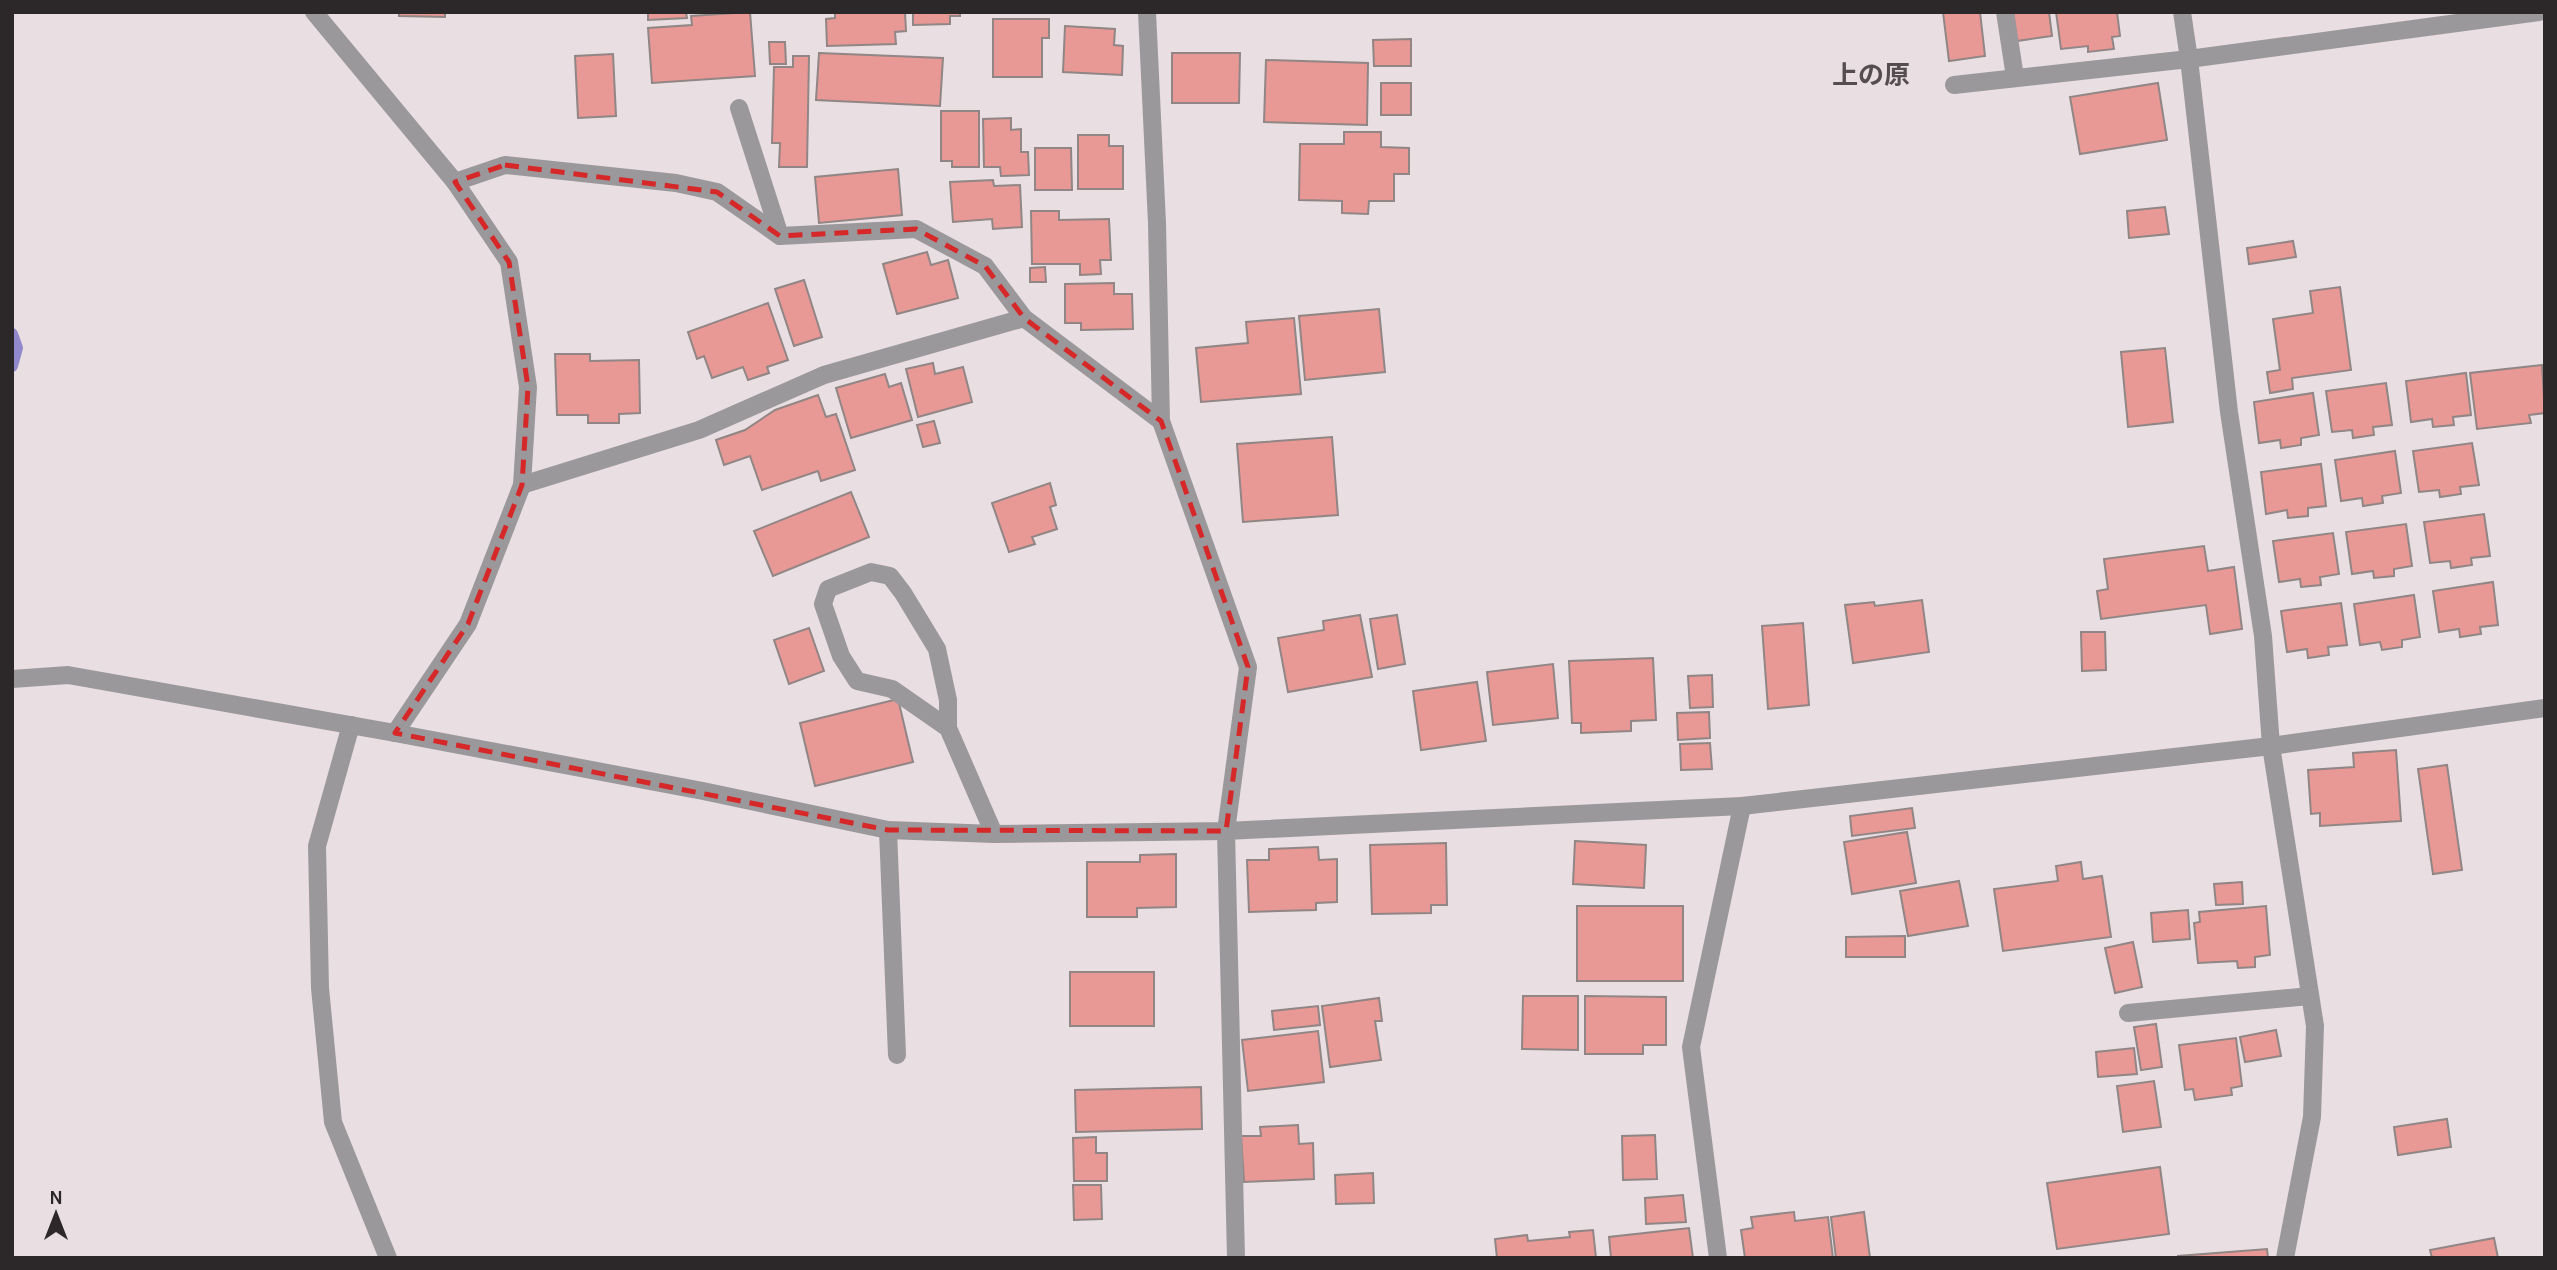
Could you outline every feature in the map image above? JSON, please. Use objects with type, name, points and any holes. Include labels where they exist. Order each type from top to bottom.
[{"type":"street","points":[[314,12],[455,182],[509,262],[528,387],[522,485],[468,624],[395,733]]},
{"type":"street","points":[[1147,12],[1157,223],[1161,421],[1248,667],[1226,831],[1236,1258]]},
{"type":"street","points":[[2006,12],[2015,77]]},
{"type":"street","points":[[2182,12],[2229,412],[2263,636],[2271,746],[2315,1026],[2312,1117],[2285,1258]]},
{"type":"street","points":[[1954,85],[2189,59],[2539,12]]},
{"type":"street","points":[[739,108],[780,236]]},
{"type":"street","points":[[455,182],[505,165],[676,183],[717,192],[780,236],[916,229],[985,266],[1024,318],[1161,421]]},
{"type":"street","points":[[522,485],[699,429],[824,375],[1024,318]]},
{"type":"street","points":[[948,728],[892,689],[857,681],[841,656],[823,604],[828,589],[871,572],[890,576],[903,593],[937,649],[948,700],[948,728],[994,834]]},
{"type":"street","points":[[12,679],[68,675],[703,791],[888,830],[994,834],[1226,831],[1742,806],[2271,746],[2545,708]]},
{"type":"street","points":[[351,725],[317,846],[320,988],[333,1122],[387,1258]]},
{"type":"street","points":[[1718,1258],[1691,1047],[1742,806]]},
{"type":"street","points":[[888,830],[897,1055]]},
{"type":"street","points":[[2128,1013],[2309,996]]},
{"type":"highlighted area","points":[[505,165],[717,192],[780,236],[916,229],[985,266],[1024,318],[1161,421],[1248,667],[1226,831],[888,830],[395,733],[468,624],[522,485],[528,387],[509,262],[455,182]]},
{"type":"building","points":[[399,12],[445,12],[445,17],[399,16]]},
{"type":"building","points":[[648,12],[686,12],[687,18],[648,20]]},
{"type":"building","points":[[750,12],[755,76],[652,83],[648,28],[692,25],[691,16]]},
{"type":"building","points":[[835,12],[905,12],[906,31],[895,32],[896,44],[827,46],[826,19],[835,18]]},
{"type":"building","points":[[913,12],[960,12],[960,16],[950,16],[950,24],[913,25]]},
{"type":"building","points":[[1943,12],[1980,12],[1985,56],[1949,61]]},
{"type":"building","points":[[2013,12],[2049,12],[2052,36],[2017,41]]},
{"type":"building","points":[[2056,12],[2117,12],[2120,36],[2112,37],[2114,49],[2088,52],[2088,46],[2061,49]]},
{"type":"building","points":[[993,19],[1049,19],[1049,38],[1042,38],[1042,77],[993,77]]},
{"type":"building","points":[[1065,26],[1115,29],[1114,45],[1123,46],[1122,75],[1063,72]]},
{"type":"building","points":[[1411,39],[1411,66],[1374,66],[1373,40]]},
{"type":"building","points":[[769,42],[785,42],[786,64],[770,64]]},
{"type":"building","points":[[819,53],[943,58],[940,106],[816,100]]},
{"type":"building","points":[[1172,53],[1240,53],[1239,103],[1172,103]]},
{"type":"building","points":[[613,54],[616,116],[578,118],[575,56]]},
{"type":"building","points":[[793,56],[809,56],[807,167],[779,167],[780,143],[772,143],[774,67],[793,67]]},
{"type":"building","points":[[1266,60],[1368,63],[1367,125],[1264,122]]},
{"type":"building","points":[[1381,83],[1411,83],[1411,115],[1381,115]]},
{"type":"building","points":[[2158,83],[2167,140],[2080,154],[2070,97]]},
{"type":"building","points":[[941,111],[979,111],[979,167],[952,167],[952,161],[941,161]]},
{"type":"building","points":[[1011,118],[1011,130],[1021,129],[1021,152],[1028,152],[1029,175],[1001,176],[1000,167],[984,167],[983,119]]},
{"type":"building","points":[[1344,132],[1381,132],[1381,147],[1409,148],[1409,174],[1394,174],[1394,201],[1369,201],[1368,214],[1342,213],[1342,201],[1299,200],[1300,144],[1344,144]]},
{"type":"building","points":[[1078,135],[1109,135],[1109,146],[1123,146],[1123,189],[1078,189]]},
{"type":"building","points":[[1035,148],[1071,148],[1072,190],[1035,190]]},
{"type":"building","points":[[898,169],[902,215],[819,223],[815,177]]},
{"type":"building","points":[[993,180],[994,186],[1020,185],[1022,227],[993,229],[992,219],[953,222],[950,182]]},
{"type":"building","points":[[2165,207],[2169,234],[2129,238],[2127,211]]},
{"type":"building","points":[[1031,211],[1059,211],[1059,220],[1109,219],[1111,260],[1100,260],[1101,274],[1080,275],[1080,264],[1032,264]]},
{"type":"building","points":[[2293,241],[2296,257],[2249,264],[2247,248]]},
{"type":"building","points":[[927,252],[931,265],[948,260],[958,298],[897,314],[883,264]]},
{"type":"building","points":[[1045,267],[1046,282],[1030,282],[1030,268]]},
{"type":"building","points":[[804,280],[822,337],[794,346],[775,289]]},
{"type":"building","points":[[1114,283],[1114,294],[1132,294],[1133,329],[1081,330],[1081,323],[1065,323],[1065,284]]},
{"type":"building","points":[[2340,287],[2351,370],[2292,378],[2293,389],[2270,393],[2267,372],[2280,370],[2273,319],[2313,313],[2310,291]]},
{"type":"building","points":[[768,303],[788,360],[767,367],[769,373],[748,380],[743,367],[712,378],[704,356],[697,359],[688,332]]},
{"type":"building","points":[[1379,309],[1385,372],[1305,380],[1299,316]]},
{"type":"building","points":[[1294,318],[1301,394],[1201,402],[1196,348],[1248,343],[1246,322]]},
{"type":"building","points":[[2165,348],[2173,422],[2128,427],[2121,352]]},
{"type":"building","points":[[555,354],[590,354],[590,361],[639,360],[640,413],[619,414],[619,423],[588,423],[588,415],[557,415]]},
{"type":"building","points":[[933,363],[935,374],[963,367],[972,402],[918,417],[906,369]]},
{"type":"building","points":[[2542,365],[2545,413],[2529,415],[2531,423],[2477,429],[2470,373]]},
{"type":"building","points":[[2466,373],[2471,415],[2453,417],[2454,425],[2433,427],[2432,419],[2411,422],[2406,381]]},
{"type":"building","points":[[885,374],[889,387],[901,383],[912,420],[851,438],[836,388]]},
{"type":"building","points":[[2386,383],[2392,425],[2373,427],[2374,435],[2353,438],[2352,430],[2332,432],[2326,391]]},
{"type":"building","points":[[2313,393],[2319,435],[2301,438],[2301,445],[2281,448],[2280,440],[2259,443],[2254,402]]},
{"type":"building","points":[[818,395],[826,417],[836,414],[855,470],[821,481],[818,471],[762,490],[750,456],[724,465],[716,440],[745,430],[775,410]]},
{"type":"building","points":[[934,421],[940,443],[923,447],[917,425]]},
{"type":"building","points":[[1332,437],[1338,515],[1243,522],[1237,444]]},
{"type":"building","points":[[2472,443],[2479,485],[2460,487],[2461,494],[2440,497],[2439,490],[2419,492],[2413,451]]},
{"type":"building","points":[[2395,451],[2401,493],[2382,496],[2383,503],[2363,506],[2362,498],[2341,501],[2335,460]]},
{"type":"building","points":[[2321,464],[2326,506],[2308,508],[2308,516],[2288,518],[2287,510],[2266,514],[2261,472]]},
{"type":"building","points":[[1050,483],[1056,505],[1050,507],[1057,529],[1032,537],[1035,544],[1009,552],[992,503]]},
{"type":"building","points":[[851,492],[869,537],[773,576],[754,531]]},
{"type":"building","points":[[2484,514],[2490,556],[2471,558],[2472,565],[2451,568],[2450,561],[2430,563],[2424,522]]},
{"type":"building","points":[[2406,524],[2412,566],[2394,569],[2394,576],[2374,578],[2373,571],[2352,574],[2346,532]]},
{"type":"building","points":[[2333,533],[2339,574],[2320,577],[2321,585],[2301,587],[2300,579],[2279,582],[2273,541]]},
{"type":"building","points":[[2204,546],[2208,571],[2234,567],[2242,629],[2210,634],[2206,605],[2101,619],[2097,591],[2108,589],[2104,559]]},
{"type":"building","points":[[2493,582],[2498,625],[2480,627],[2481,634],[2460,637],[2459,629],[2439,632],[2433,591]]},
{"type":"building","points":[[2414,595],[2420,637],[2402,640],[2402,647],[2382,650],[2380,642],[2360,645],[2354,604]]},
{"type":"building","points":[[1922,600],[1929,652],[1853,663],[1845,605],[1874,602],[1875,606]]},
{"type":"building","points":[[2341,603],[2347,645],[2328,647],[2329,655],[2308,658],[2307,649],[2287,652],[2281,611]]},
{"type":"building","points":[[1360,615],[1372,677],[1288,692],[1278,638],[1324,630],[1323,621]]},
{"type":"building","points":[[1397,615],[1405,664],[1378,669],[1370,619]]},
{"type":"building","points":[[1803,623],[1809,705],[1768,709],[1762,626]]},
{"type":"building","points":[[809,628],[824,671],[789,684],[774,640]]},
{"type":"building","points":[[2081,632],[2105,632],[2106,670],[2082,671]]},
{"type":"building","points":[[1653,658],[1656,720],[1631,721],[1631,731],[1581,733],[1581,723],[1572,723],[1569,661]]},
{"type":"building","points":[[1553,664],[1558,718],[1493,725],[1487,672]]},
{"type":"building","points":[[1712,675],[1713,707],[1690,708],[1688,676]]},
{"type":"building","points":[[1477,682],[1486,741],[1421,750],[1413,691]]},
{"type":"building","points":[[898,699],[913,762],[815,786],[800,723]]},
{"type":"building","points":[[1709,712],[1710,738],[1678,740],[1677,713]]},
{"type":"building","points":[[1710,743],[1712,769],[1681,770],[1680,744]]},
{"type":"building","points":[[2396,750],[2401,821],[2320,826],[2320,813],[2311,814],[2308,770],[2354,767],[2353,753]]},
{"type":"building","points":[[2447,765],[2462,870],[2433,874],[2418,769]]},
{"type":"building","points":[[1912,808],[1915,828],[1852,836],[1850,816]]},
{"type":"building","points":[[1907,832],[1916,883],[1852,894],[1844,842]]},
{"type":"building","points":[[1575,841],[1646,845],[1644,888],[1573,884]]},
{"type":"building","points":[[1446,843],[1447,905],[1431,905],[1431,913],[1372,914],[1370,845]]},
{"type":"building","points":[[1318,847],[1319,860],[1337,859],[1337,902],[1316,903],[1316,910],[1249,912],[1247,860],[1269,860],[1269,849]]},
{"type":"building","points":[[1176,854],[1176,907],[1137,908],[1137,917],[1087,917],[1087,862],[1140,862],[1140,855]]},
{"type":"building","points":[[2081,862],[2083,879],[2102,876],[2111,937],[2003,951],[1994,889],[2058,881],[2056,866]]},
{"type":"building","points":[[1959,881],[1968,926],[1908,936],[1900,891]]},
{"type":"building","points":[[2242,882],[2243,904],[2216,905],[2214,884]]},
{"type":"building","points":[[1577,906],[1683,906],[1683,981],[1577,981]]},
{"type":"building","points":[[2266,906],[2270,955],[2255,957],[2255,967],[2238,968],[2237,961],[2198,963],[2194,923],[2200,922],[2199,912]]},
{"type":"building","points":[[2188,910],[2190,939],[2153,942],[2151,913]]},
{"type":"building","points":[[1905,936],[1905,957],[1846,957],[1846,937]]},
{"type":"building","points":[[2133,942],[2142,987],[2115,993],[2105,948]]},
{"type":"building","points":[[1070,972],[1154,972],[1154,1026],[1070,1026]]},
{"type":"building","points":[[1523,996],[1578,996],[1578,1050],[1522,1049]]},
{"type":"building","points":[[1585,996],[1666,997],[1666,1045],[1643,1045],[1643,1054],[1585,1054]]},
{"type":"building","points":[[1379,998],[1382,1021],[1375,1021],[1381,1060],[1330,1067],[1322,1006]]},
{"type":"building","points":[[1318,1006],[1320,1025],[1274,1030],[1272,1011]]},
{"type":"building","points":[[2156,1024],[2162,1067],[2141,1070],[2134,1027]]},
{"type":"building","points":[[2276,1030],[2281,1056],[2245,1062],[2240,1037]]},
{"type":"building","points":[[1318,1031],[1324,1082],[1248,1091],[1242,1040]]},
{"type":"building","points":[[2236,1038],[2242,1086],[2231,1088],[2232,1095],[2195,1100],[2193,1089],[2185,1090],[2179,1045]]},
{"type":"building","points":[[2134,1048],[2137,1074],[2098,1077],[2096,1052]]},
{"type":"building","points":[[2154,1081],[2161,1127],[2123,1132],[2117,1086]]},
{"type":"building","points":[[1201,1087],[1202,1129],[1076,1132],[1075,1090]]},
{"type":"building","points":[[2447,1119],[2451,1147],[2398,1155],[2394,1127]]},
{"type":"building","points":[[1298,1125],[1299,1144],[1313,1143],[1314,1179],[1244,1182],[1241,1136],[1261,1136],[1260,1127]]},
{"type":"building","points":[[1655,1135],[1657,1179],[1623,1180],[1622,1136]]},
{"type":"building","points":[[1096,1137],[1096,1153],[1107,1153],[1107,1181],[1074,1181],[1073,1138]]},
{"type":"building","points":[[2160,1167],[2169,1234],[2057,1249],[2047,1183]]},
{"type":"building","points":[[1373,1173],[1374,1203],[1336,1204],[1335,1175]]},
{"type":"building","points":[[1073,1185],[1101,1185],[1102,1219],[1074,1220]]},
{"type":"building","points":[[1683,1195],[1686,1222],[1646,1224],[1645,1198]]},
{"type":"building","points":[[1794,1212],[1795,1221],[1828,1217],[1833,1258],[1745,1258],[1741,1230],[1753,1228],[1751,1217]]},
{"type":"building","points":[[1864,1212],[1870,1258],[1836,1258],[1831,1217]]},
{"type":"building","points":[[1689,1228],[1693,1258],[1611,1258],[1609,1237]]},
{"type":"building","points":[[1593,1230],[1596,1258],[1497,1258],[1495,1239],[1527,1235],[1528,1241],[1570,1237],[1569,1232]]},
{"type":"building","points":[[2494,1238],[2498,1258],[2432,1258],[2430,1250]]},
{"type":"building","points":[[2267,1249],[2268,1258],[2178,1258],[2178,1256]]},
{"type":"waterway","points":[[12,334],[17,348],[12,366]]},
{"type":"district","name":"上の原","points":[[1871,75]]}]
